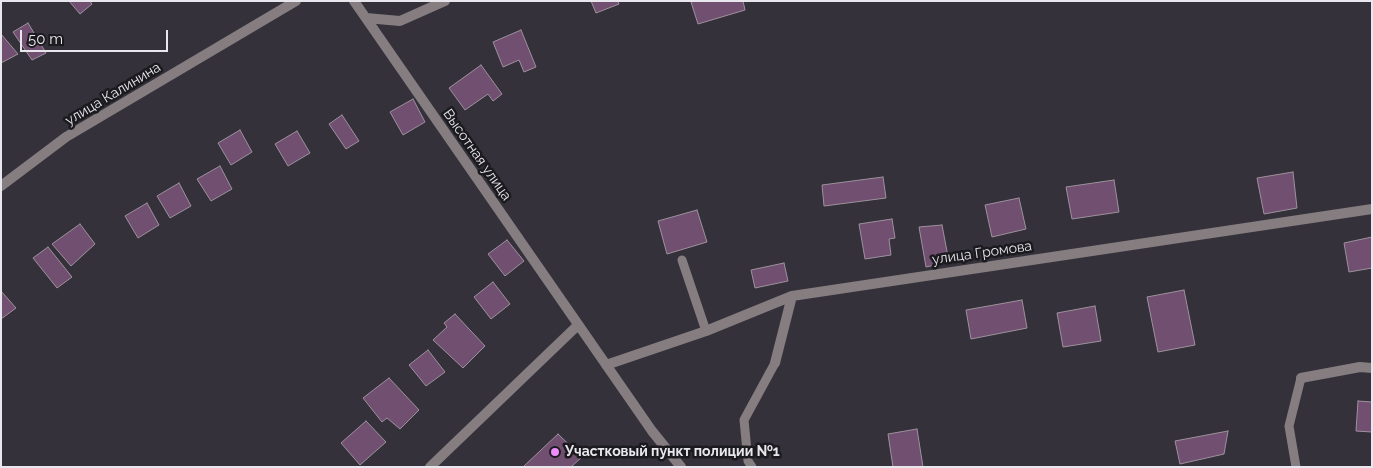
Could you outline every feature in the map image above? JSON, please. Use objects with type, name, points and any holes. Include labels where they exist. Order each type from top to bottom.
[{"type":"street","name":"улица Калинина","points":[[1,186],[66,137],[296,1]]},
{"type":"street","name":"Высотная улица","points":[[354,1],[652,431],[681,467]]},
{"type":"street","points":[[366,18],[400,21],[445,1]]},
{"type":"street","name":"улица Громова","points":[[606,365],[706,331],[792,296],[1372,209]]},
{"type":"street","points":[[775,363],[792,296]]},
{"type":"street","points":[[430,467],[578,325]]},
{"type":"street","points":[[1301,378],[1360,367],[1372,368]]},
{"type":"lane","points":[[682,260],[706,331]]},
{"type":"lane","points":[[752,467],[748,461],[744,420],[775,363]]},
{"type":"lane","points":[[1296,467],[1289,426],[1301,378]]},
{"type":"building","points":[[69,1],[90,1],[92,4],[80,14]]},
{"type":"building","points":[[591,1],[618,1],[619,4],[596,13]]},
{"type":"building","points":[[743,1],[745,10],[698,24],[691,2]]},
{"type":"building","points":[[28,23],[46,53],[32,60],[13,32]]},
{"type":"building","points":[[521,30],[536,67],[524,72],[519,60],[503,67],[493,42]]},
{"type":"building","points":[[1,34],[18,54],[1,63]]},
{"type":"building","points":[[481,65],[502,94],[493,101],[488,94],[465,110],[449,88]]},
{"type":"building","points":[[413,99],[425,122],[403,135],[390,112]]},
{"type":"building","points":[[342,115],[359,141],[346,149],[329,124]]},
{"type":"building","points":[[240,130],[252,152],[231,165],[218,143]]},
{"type":"building","points":[[297,131],[310,153],[288,166],[275,144]]},
{"type":"building","points":[[220,166],[232,189],[211,201],[197,179]]},
{"type":"building","points":[[1293,172],[1297,208],[1264,214],[1257,178]]},
{"type":"building","points":[[883,177],[886,198],[824,206],[822,185]]},
{"type":"building","points":[[1114,180],[1119,212],[1072,219],[1066,187]]},
{"type":"building","points":[[179,183],[191,206],[170,218],[157,196]]},
{"type":"building","points":[[1019,198],[1026,229],[992,237],[985,205]]},
{"type":"building","points":[[147,203],[159,225],[138,238],[125,216]]},
{"type":"building","points":[[697,210],[707,242],[667,254],[658,221]]},
{"type":"building","points":[[892,219],[895,238],[889,239],[891,255],[865,259],[859,224]]},
{"type":"building","points":[[80,224],[95,244],[71,266],[52,244]]},
{"type":"building","points":[[942,225],[949,262],[926,267],[919,227]]},
{"type":"building","points":[[1372,237],[1372,268],[1349,272],[1344,243]]},
{"type":"building","points":[[507,240],[524,261],[505,276],[488,254]]},
{"type":"building","points":[[48,247],[72,277],[57,288],[33,258]]},
{"type":"building","points":[[784,263],[788,281],[755,288],[751,270]]},
{"type":"building","points":[[493,282],[510,304],[491,319],[474,297]]},
{"type":"building","points":[[1184,290],[1195,345],[1158,352],[1147,297]]},
{"type":"building","points":[[1,291],[16,308],[1,319]]},
{"type":"building","points":[[1022,300],[1027,328],[971,339],[966,310]]},
{"type":"building","points":[[1095,306],[1101,341],[1063,347],[1057,313]]},
{"type":"building","points":[[455,314],[485,346],[463,368],[433,340],[447,327],[444,323]]},
{"type":"building","points":[[428,350],[445,372],[426,386],[409,365]]},
{"type":"building","points":[[389,378],[419,410],[400,429],[387,418],[382,422],[363,398]]},
{"type":"building","points":[[1358,401],[1372,402],[1372,432],[1356,431]]},
{"type":"building","points":[[366,421],[386,442],[360,465],[341,443]]},
{"type":"building","points":[[917,429],[923,467],[893,467],[888,434]]},
{"type":"building","points":[[1228,431],[1224,454],[1180,464],[1175,441]]},
{"type":"building","points":[[558,434],[582,457],[571,467],[523,467]]},
{"type":"place","name":"Участковый пункт полиции №1","points":[[555,452]]}]
